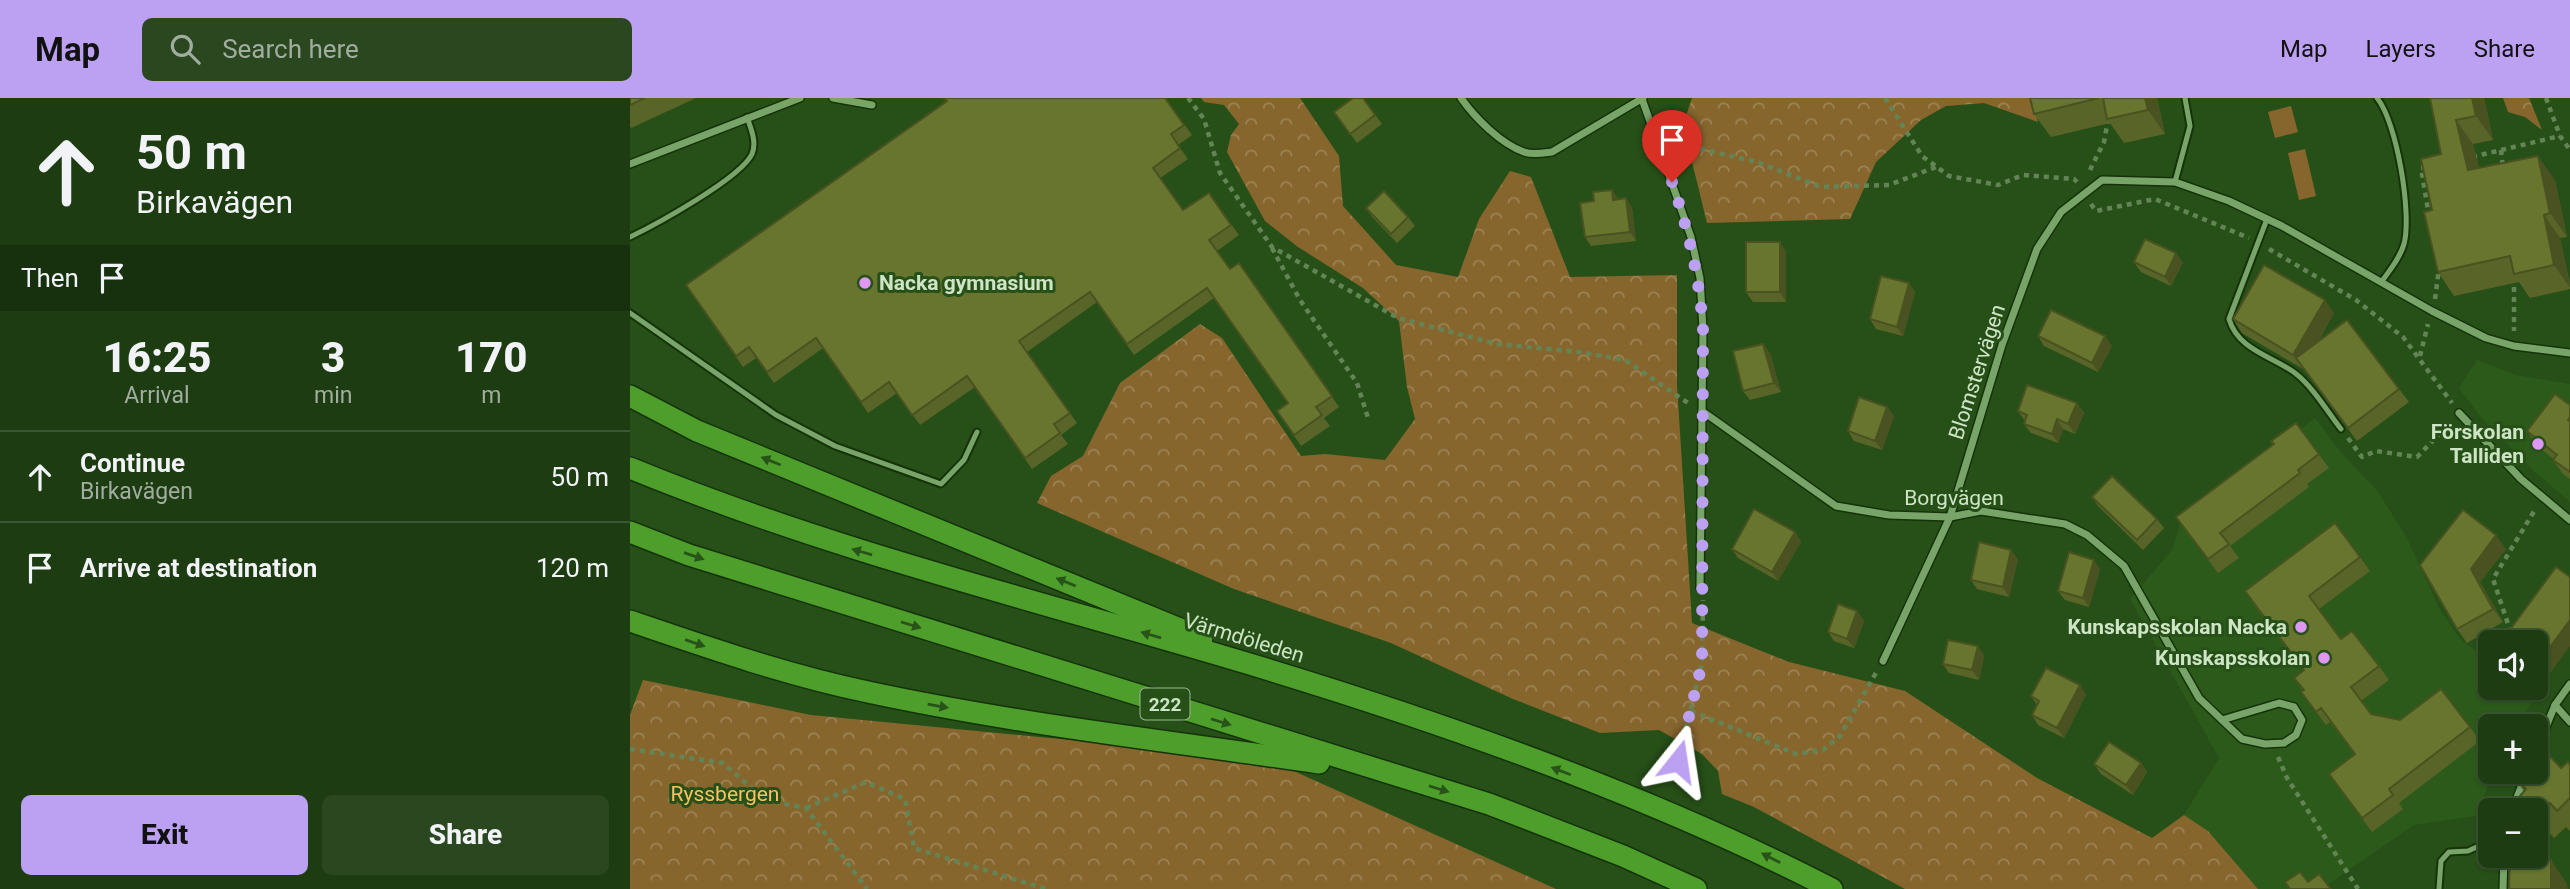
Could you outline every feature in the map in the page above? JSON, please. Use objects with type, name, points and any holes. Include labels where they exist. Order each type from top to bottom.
[{"type":"highway","points":[[630,396],[745,451],[1333,692]]},
{"type":"highway","name":"Värmdöleden","points":[[630,468],[828,542],[1219,654],[1446,728],[1601,787],[1762,853],[1832,889]]},
{"type":"highway","name":"222","points":[[630,532],[689,555],[1498,807],[1623,856],[1696,889]]},
{"type":"highway","points":[[630,621],[732,656],[866,692],[1042,722],[1384,772]]},
{"type":"street","points":[[630,164],[800,98]]},
{"type":"street","points":[[833,98],[872,105]]},
{"type":"street","points":[[1461,98],[1468,109],[1512,145],[1526,153],[1538,154],[1552,152],[1642,99],[1691,237],[1700,278],[1703,328],[1700,588]]},
{"type":"street","name":"Blomstervägen","points":[[1883,661],[1950,517],[2002,345],[2037,249],[2061,212],[2083,192],[2102,180],[2175,182],[2267,219],[2486,338],[2514,346],[2570,354]]},
{"type":"street","name":"Borgvägen","points":[[1702,411],[1836,506],[1889,515],[1950,517],[1981,512],[2065,524],[2087,535],[2124,566],[2199,698],[2242,739],[2272,744]]},
{"type":"street","points":[[2456,416],[2570,520]]},
{"type":"street","points":[[2548,722],[2555,705],[2570,684]]},
{"type":"street","points":[[2222,720],[2279,703],[2294,707],[2302,720],[2296,735],[2284,743],[2272,744]]},
{"type":"street","points":[[2555,705],[2570,722]]},
{"type":"street","points":[[2503,889],[2504,868]]},
{"type":"lane","points":[[2175,182],[2190,126],[2185,98]]},
{"type":"lane","points":[[2376,98],[2390,120],[2407,220],[2404,245],[2382,281]]},
{"type":"lane","points":[[630,237],[664,221],[737,170],[751,155],[754,137],[747,117]]},
{"type":"lane","points":[[2267,219],[2229,319],[2232,330],[2241,341],[2297,374],[2341,429]]},
{"type":"lane","points":[[630,313],[776,415],[835,446],[941,484],[964,460],[977,432]]},
{"type":"lane","points":[[2439,889],[2441,861],[2449,852],[2468,851],[2478,846]]},
{"type":"path","points":[[1188,98],[1203,119],[1220,173],[1272,247],[1300,300],[1357,383],[1369,421]]},
{"type":"path","points":[[1885,98],[1922,156],[1936,167],[1949,176],[1998,185],[2023,174],[2074,179],[2090,172],[2104,142],[2108,116]]},
{"type":"path","points":[[2546,98],[2560,136],[2570,150]]},
{"type":"path","points":[[2461,159],[2560,136]]},
{"type":"path","points":[[1654,139],[1757,162],[1821,187],[1889,185],[1936,167]]},
{"type":"path","points":[[2501,150],[2504,176]]},
{"type":"path","points":[[2430,222],[2421,168],[2434,165]]},
{"type":"path","points":[[2074,179],[2096,211],[2155,199],[2258,242],[2356,300],[2403,337],[2420,356],[2456,416],[2417,457],[2376,451],[2362,457],[2341,429]]},
{"type":"path","points":[[1272,247],[1398,318],[1497,344],[1579,352],[1625,360],[1670,393],[1702,411]]},
{"type":"path","points":[[2420,356],[2440,277],[2438,263]]},
{"type":"path","points":[[2513,265],[2514,346]]},
{"type":"path","points":[[2510,630],[2493,579],[2519,540],[2541,496]]},
{"type":"path","points":[[1673,777],[1702,664],[1705,611],[1700,588]]},
{"type":"path","points":[[1691,711],[1796,754],[1824,750],[1840,736],[1883,661]]},
{"type":"path","points":[[2272,744],[2287,778],[2358,889]]},
{"type":"path","points":[[630,749],[723,763],[765,800],[806,808],[866,782],[905,799],[914,848],[1046,889]]},
{"type":"path","points":[[806,808],[866,889]]},
{"type":"shaded area","name":"Förskolan Talliden","points":[[2477,360],[2516,375],[2570,384],[2570,502],[2534,471],[2480,416],[2459,388]]},
{"type":"shaded area","name":"Kunskapsskolan","points":[[2315,418],[2343,455],[2376,489],[2406,536],[2439,608],[2460,639],[2478,653],[2478,700],[2534,700],[2524,714],[2478,714],[2478,784],[2489,784],[2483,798],[2478,798],[2475,816],[2414,825],[2321,889],[2258,889],[2208,831],[2184,815],[2219,758],[2130,599],[2172,550],[2181,522]]},
{"type":"green space","points":[[1201,98],[1300,98],[1339,156],[1343,206],[1396,265],[1458,277],[1479,219],[1510,171],[1531,177],[1570,277],[1677,275],[1677,385],[1692,623],[1789,662],[1905,691],[2037,778],[2152,838],[2184,815],[2208,831],[2258,889],[1905,889],[1754,807],[1722,794],[1718,771],[1702,754],[1659,730],[1600,733],[1513,699],[1391,643],[1234,589],[1037,503],[1051,476],[1083,456],[1120,383],[1200,324],[1222,338],[1301,456],[1325,454],[1385,460],[1415,419],[1407,387],[1399,321],[1363,288],[1298,247],[1265,221],[1227,152],[1231,135],[1239,124],[1224,105],[1204,102]]},
{"type":"green space","points":[[1692,98],[2031,98],[2038,122],[1984,103],[1946,106],[1921,120],[1876,162],[1850,219],[1707,223],[1683,125]]},
{"type":"green space","points":[[2503,98],[2529,98],[2542,130],[2525,117],[2508,112]]},
{"type":"green space","points":[[2291,106],[2298,132],[2275,138],[2268,112]]},
{"type":"green space","points":[[2305,149],[2316,196],[2299,200],[2288,153]]},
{"type":"green space","name":"Ryssbergen","points":[[643,680],[811,715],[1267,759],[1556,889],[630,889],[630,715]]},
{"type":"building","points":[[630,98],[645,98],[630,105]]},
{"type":"building","name":"Nacka gymnasium","points":[[944,98],[1165,98],[1184,125],[1171,134],[1180,148],[1153,168],[1183,210],[1209,193],[1231,225],[1209,240],[1230,269],[1239,263],[1332,396],[1316,407],[1322,415],[1294,435],[1277,411],[1288,403],[1207,288],[1127,344],[1090,292],[1019,341],[1070,413],[1054,424],[1060,433],[1025,458],[967,376],[912,415],[889,382],[861,402],[816,338],[767,372],[749,347],[736,356],[686,285],[947,101]]},
{"type":"building","points":[[1353,98],[1363,98],[1375,115],[1350,134],[1334,112]]},
{"type":"building","points":[[2030,98],[2099,98],[2034,114]]},
{"type":"building","points":[[2103,98],[2145,98],[2148,110],[2107,119]]},
{"type":"building","points":[[2430,98],[2472,98],[2476,116],[2456,120],[2468,170],[2538,156],[2550,213],[2544,215],[2554,265],[2514,274],[2510,256],[2438,272],[2424,212],[2432,210],[2421,159],[2441,154]]},
{"type":"building","points":[[1612,190],[1613,200],[1626,198],[1630,232],[1585,237],[1580,203],[1594,201],[1593,192]]},
{"type":"building","points":[[1384,191],[1408,217],[1391,234],[1366,208]]},
{"type":"building","points":[[2145,239],[2176,253],[2165,277],[2134,262]]},
{"type":"building","points":[[1746,242],[1780,242],[1780,292],[1746,292]]},
{"type":"building","points":[[2264,265],[2325,300],[2293,355],[2233,319]]},
{"type":"building","points":[[1881,276],[1909,283],[1897,327],[1870,319]]},
{"type":"building","points":[[2051,310],[2105,336],[2092,363],[2038,336]]},
{"type":"building","points":[[2347,320],[2399,389],[2348,428],[2296,358]]},
{"type":"building","points":[[1763,344],[1774,383],[1743,391],[1733,351]]},
{"type":"building","points":[[2027,385],[2077,403],[2068,424],[2057,419],[2052,434],[2024,424],[2027,415],[2018,411]]},
{"type":"building","points":[[2555,394],[2570,405],[2570,472],[2553,460],[2557,455],[2527,431]]},
{"type":"building","points":[[1859,397],[1887,407],[1875,441],[1848,431]]},
{"type":"building","points":[[2296,423],[2319,454],[2298,470],[2300,473],[2220,533],[2229,544],[2208,559],[2176,517],[2274,444],[2271,441]]},
{"type":"building","points":[[2112,476],[2157,519],[2137,540],[2092,497]]},
{"type":"building","points":[[1754,509],[1795,532],[1772,572],[1732,549]]},
{"type":"building","points":[[2463,510],[2496,535],[2471,569],[2493,609],[2457,629],[2420,565]]},
{"type":"building","points":[[2335,523],[2360,557],[2309,596],[2341,639],[2352,631],[2379,666],[2351,687],[2371,714],[2400,720],[2441,689],[2470,727],[2389,789],[2393,795],[2362,818],[2329,774],[2355,754],[2321,708],[2316,712],[2301,692],[2304,690],[2294,678],[2304,670],[2245,591]]},
{"type":"building","points":[[1979,542],[2011,550],[2003,587],[1971,580]]},
{"type":"building","points":[[2069,552],[2094,560],[2083,598],[2058,591]]},
{"type":"building","points":[[2556,567],[2570,577],[2570,620],[2548,650],[2548,630],[2510,630]]},
{"type":"building","points":[[1838,604],[1857,611],[1847,639],[1828,632]]},
{"type":"building","points":[[1948,640],[1978,646],[1972,670],[1943,664]]},
{"type":"building","points":[[2046,668],[2080,685],[2057,728],[2032,715],[2039,701],[2031,696]]},
{"type":"building","points":[[2109,742],[2141,763],[2126,785],[2094,764]]},
{"type":"building","points":[[2548,754],[2561,768],[2568,762],[2570,765],[2570,798],[2557,811],[2550,803],[2548,805],[2548,798],[2522,798],[2520,796],[2526,789],[2521,784],[2548,784]]},
{"type":"building","points":[[2548,860],[2551,860],[2551,889],[2509,889],[2510,868],[2548,868]]},
{"type":"building","points":[[2300,872],[2308,882],[2319,874],[2331,889],[2290,889],[2285,882]]},
{"type":"place","name":"Nacka gymnasium","points":[[865,283]]},
{"type":"place","name":"Förskolan Talliden","points":[[2538,444]]},
{"type":"place","name":"Kunskapsskolan Nacka","points":[[2301,627]]},
{"type":"place","name":"Kunskapsskolan","points":[[2324,658]]},
{"type":"route","points":[[1672,182],[1691,237],[1700,278],[1703,328],[1700,588],[1705,611],[1702,664],[1678,761]]}]
